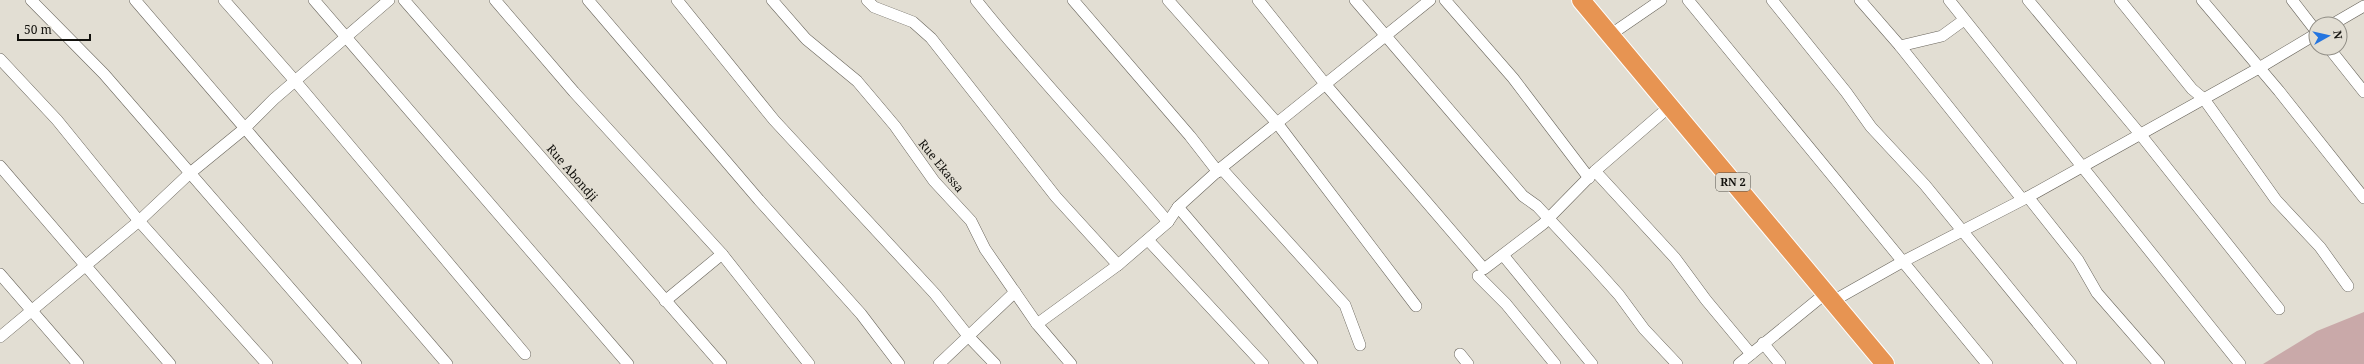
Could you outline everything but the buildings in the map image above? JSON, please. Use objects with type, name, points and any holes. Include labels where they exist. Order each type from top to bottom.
[{"type":"highway","name":"RN 2","points":[[1580,0],[1885,364]]},
{"type":"street","points":[[31,0],[104,74],[189,174],[356,364]]},
{"type":"street","points":[[135,0],[244,129],[378,281],[447,364]]},
{"type":"street","points":[[224,0],[296,82],[525,354]]},
{"type":"street","points":[[314,0],[628,364]]},
{"type":"street","points":[[0,337],[139,221],[189,174],[244,129],[390,0]]},
{"type":"street","name":"Rue Abondji","points":[[404,0],[720,364]]},
{"type":"street","points":[[495,0],[574,92],[722,254],[809,364]]},
{"type":"street","points":[[588,0],[759,200],[861,314],[899,364]]},
{"type":"street","points":[[677,0],[774,120],[935,294],[969,337],[995,364]]},
{"type":"street","name":"Rue Ekassa","points":[[772,0],[806,39],[857,81],[895,126],[934,181],[971,221],[985,249],[1037,324],[1071,364]]},
{"type":"street","points":[[867,0],[874,7],[913,22],[930,38],[1051,191],[1118,265]]},
{"type":"street","points":[[976,0],[1059,98],[1091,132],[1168,222]]},
{"type":"street","points":[[1073,0],[1220,170],[1345,305],[1360,345]]},
{"type":"street","points":[[1168,0],[1277,123],[1416,306]]},
{"type":"street","points":[[1258,0],[1326,85],[1484,269],[1543,224],[1592,175],[1670,107]]},
{"type":"street","points":[[1355,0],[1522,196],[1537,206],[1599,273],[1644,329],[1677,364]]},
{"type":"street","points":[[1037,324],[1118,265],[1168,222],[1178,207],[1220,170],[1430,0]]},
{"type":"street","points":[[1445,0],[1513,78],[1592,175],[1675,258],[1706,300],[1751,354]]},
{"type":"street","points":[[1610,35],[1661,0]]},
{"type":"street","points":[[1688,0],[1987,364]]},
{"type":"street","points":[[1772,0],[1846,92],[1871,127],[1925,185],[1961,232],[2071,364]]},
{"type":"street","points":[[1860,0],[2078,260],[2097,293],[2159,364]]},
{"type":"street","points":[[1949,0],[2240,364]]},
{"type":"street","points":[[2028,0],[2140,134],[2279,309]]},
{"type":"street","points":[[2120,0],[2192,89],[2204,99],[2276,200],[2320,247],[2348,286]]},
{"type":"street","points":[[2202,0],[2364,198]]},
{"type":"street","points":[[2292,0],[2308,21]]},
{"type":"street","points":[[2347,16],[2364,6]]},
{"type":"street","points":[[1900,46],[1942,36],[1964,20]]},
{"type":"street","points":[[1739,364],[1763,343],[1830,297],[1902,262],[2025,198],[2204,99],[2308,39]]},
{"type":"street","points":[[2335,56],[2364,92]]},
{"type":"street","points":[[0,59],[57,120],[139,221],[267,364]]},
{"type":"street","points":[[0,166],[86,264],[170,364]]},
{"type":"street","points":[[1178,207],[1312,364]]},
{"type":"street","points":[[1148,240],[1263,364]]},
{"type":"street","points":[[665,301],[722,254]]},
{"type":"street","points":[[1503,255],[1592,364]]},
{"type":"street","points":[[0,274],[78,364]]},
{"type":"street","points":[[1478,276],[1506,304],[1555,364]]},
{"type":"street","points":[[939,364],[1015,292]]},
{"type":"street","points":[[1763,343],[1780,364]]},
{"type":"street","points":[[1460,354],[1468,364]]},
{"type":"shaded area","points":[[2364,312],[2364,364],[2263,364],[2317,331]]}]
